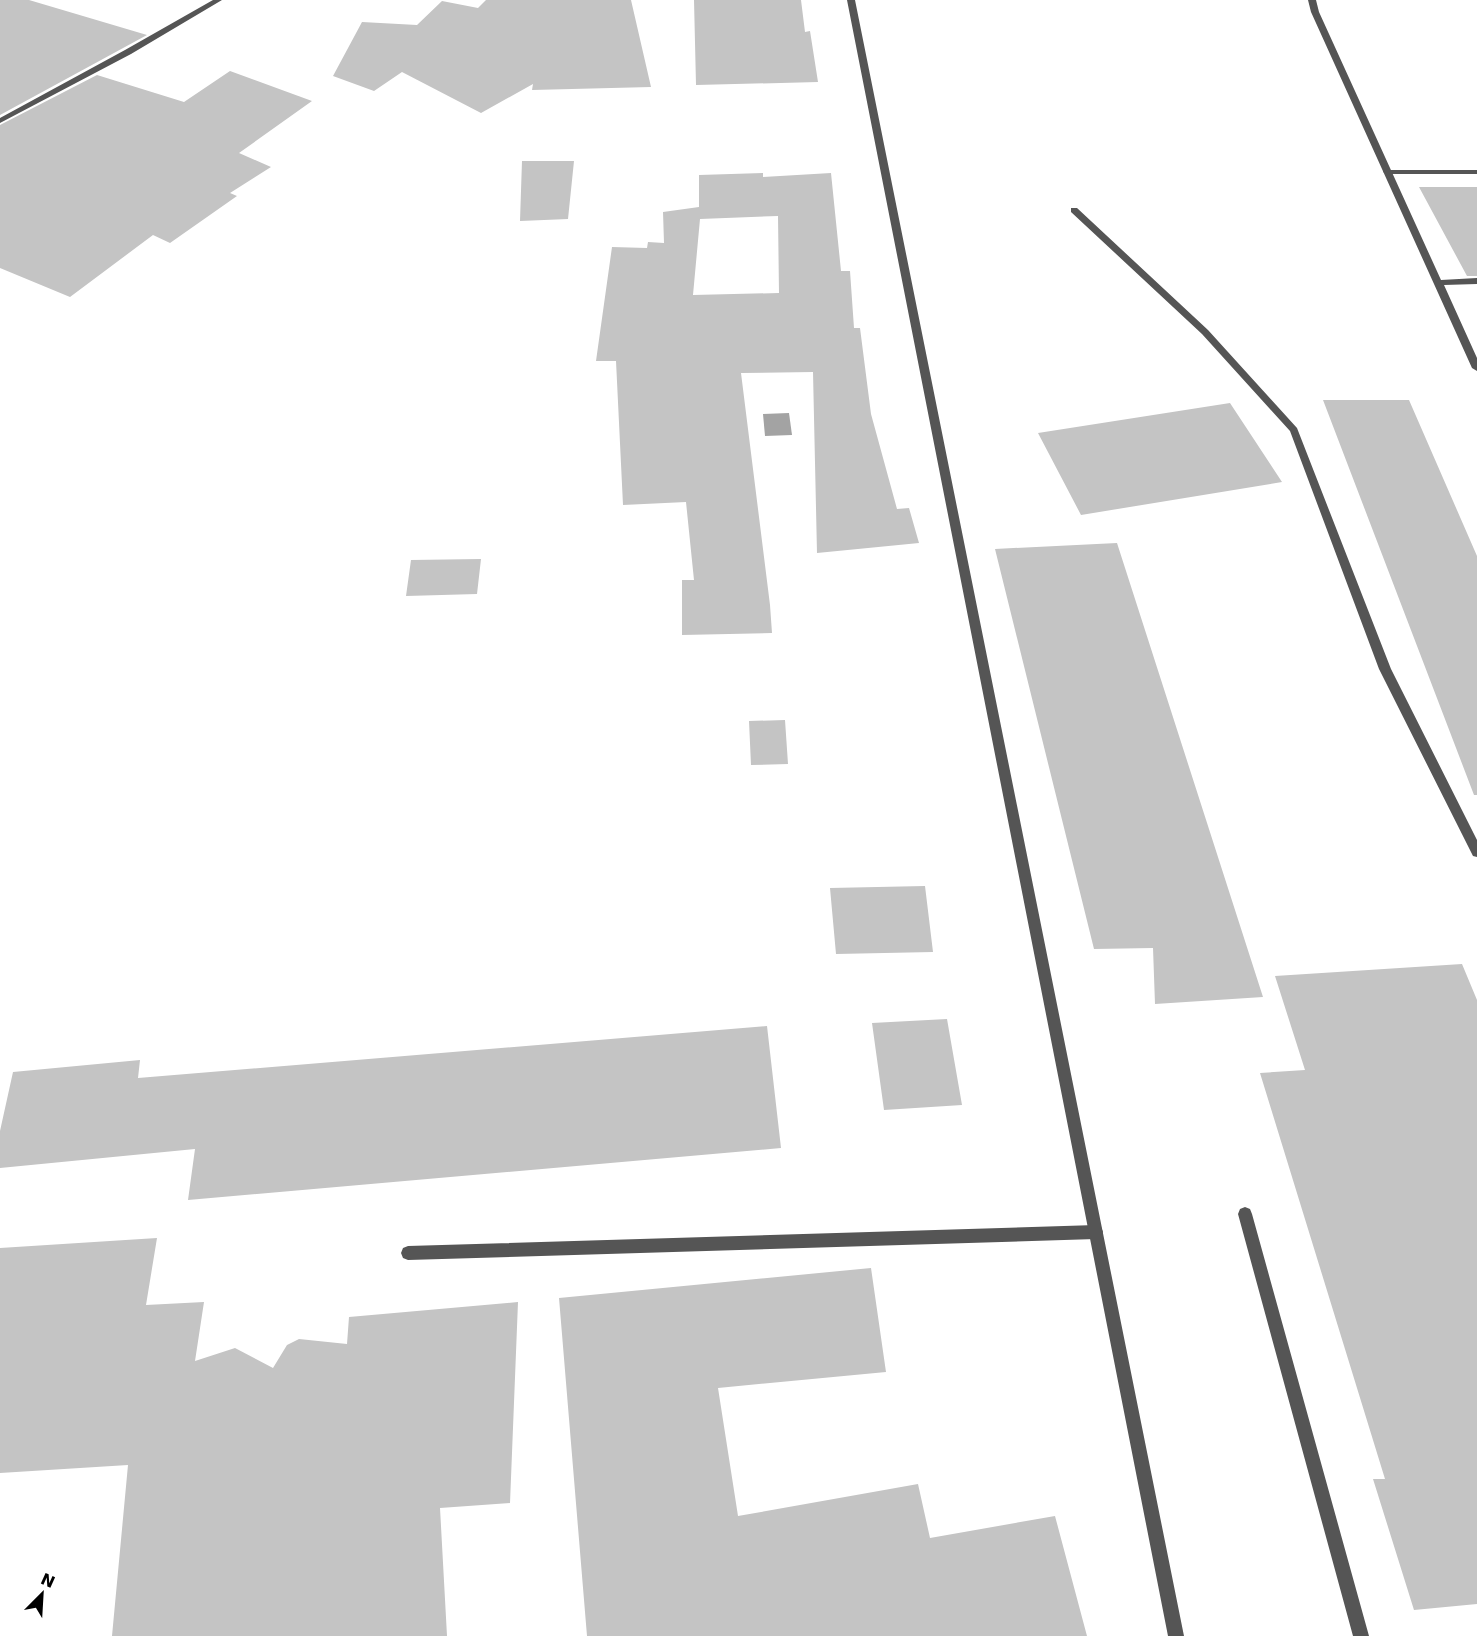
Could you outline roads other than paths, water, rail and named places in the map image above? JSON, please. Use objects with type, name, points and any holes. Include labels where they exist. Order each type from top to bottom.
[{"type":"street","points":[[0,121],[218,0]]},
{"type":"street","points":[[851,0],[1176,1636]]},
{"type":"street","points":[[1312,0],[1315,12],[1477,368]]},
{"type":"street","points":[[1387,172],[1477,172]]},
{"type":"street","points":[[1074,210],[1205,332],[1294,430],[1385,669],[1477,852]]},
{"type":"street","points":[[1439,283],[1477,281]]},
{"type":"street","points":[[1245,1214],[1361,1636]]},
{"type":"street","points":[[408,1253],[1096,1232]]}]
